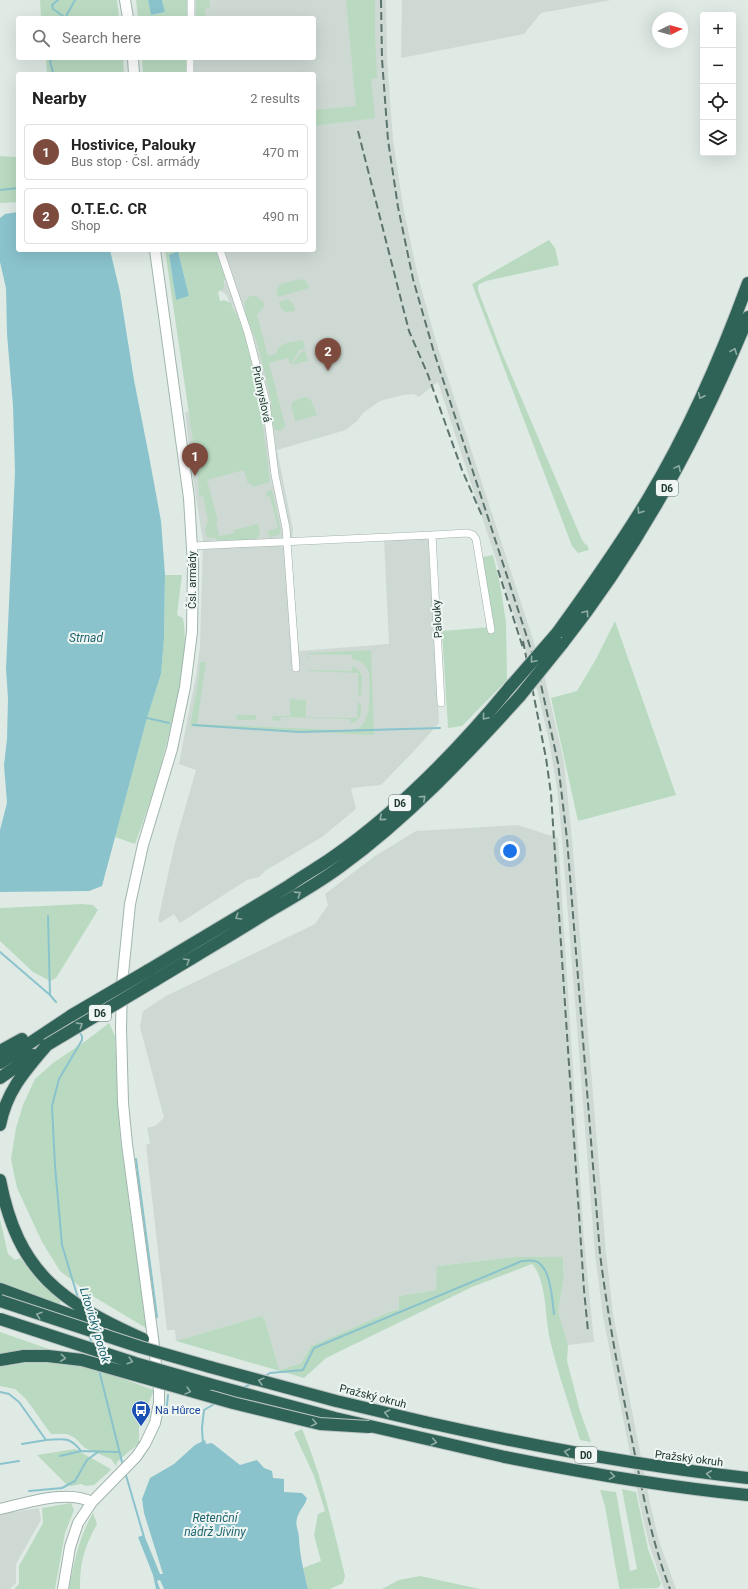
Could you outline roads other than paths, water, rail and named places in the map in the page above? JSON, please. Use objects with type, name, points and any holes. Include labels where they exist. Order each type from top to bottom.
[{"type":"highway","name":"D6","points":[[0,1078],[42,1037],[72,1015],[150,976],[333,857],[379,821],[425,780],[474,731],[557,633],[597,577],[649,497],[686,428],[715,366],[748,283]]},
{"type":"highway","name":"D6","points":[[0,1063],[42,1037],[292,898],[345,863],[387,830],[435,787],[481,740],[520,696],[562,644],[607,584],[662,498],[698,430],[748,317]]},
{"type":"highway","points":[[0,1051],[42,1037]]},
{"type":"highway","points":[[0,1125],[7,1099],[42,1037]]},
{"type":"highway","points":[[0,1180],[10,1222],[25,1252],[48,1282],[77,1305],[111,1325],[210,1367]]},
{"type":"highway","points":[[0,1289],[102,1326],[143,1339]]},
{"type":"highway","name":"Pražský okruh","points":[[0,1301],[140,1347],[336,1401],[499,1439],[578,1454],[636,1464],[748,1478]]},
{"type":"highway","name":"D0","points":[[0,1319],[172,1374],[369,1427],[461,1448],[580,1471],[662,1484],[748,1495]]},
{"type":"highway","points":[[0,1360],[31,1356],[82,1360],[233,1403],[320,1424],[369,1427]]},
{"type":"main road","points":[[125,0],[128,16]]},
{"type":"main road","points":[[133,60],[134,72]]},
{"type":"main road","name":"Čsl. armády","points":[[92,1502],[136,1457],[145,1444],[158,1413],[159,1392],[123,1103],[121,1028],[122,984],[130,904],[143,845],[172,749],[185,687],[192,632],[193,565],[189,498],[155,252]]},
{"type":"main road","points":[[0,1509],[63,1496],[81,1497],[92,1502],[82,1516],[75,1530],[68,1555],[63,1589]]},
{"type":"street","points":[[191,0],[191,16]]},
{"type":"street","points":[[190,60],[190,72]]},
{"type":"street","name":"Průmyslová","points":[[221,252],[248,333],[266,402],[275,475],[286,528],[287,542]]},
{"type":"street","points":[[192,546],[468,533],[474,535],[476,539],[491,630]]},
{"type":"street","name":"Palouky","points":[[432,534],[441,703]]},
{"type":"street","points":[[287,542],[296,668]]},
{"type":"water","points":[[148,0],[162,0],[165,12],[151,15]]},
{"type":"water","name":"Strnad","points":[[16,212],[16,252],[110,252],[120,292],[134,380],[161,521],[165,575],[164,639],[161,674],[147,718],[102,886],[89,891],[0,892],[0,830],[7,803],[4,765],[7,739],[8,698],[6,669],[15,472],[13,406],[7,334],[6,288],[0,262],[0,218],[5,214]]},
{"type":"water","points":[[178,252],[189,296],[176,300],[169,255]]},
{"type":"water","name":"Retenční nádrž Jiviny","points":[[205,1440],[206,1444],[212,1443],[240,1465],[257,1460],[264,1468],[272,1471],[273,1478],[284,1479],[284,1492],[302,1493],[307,1498],[298,1515],[296,1524],[299,1536],[301,1558],[308,1589],[164,1589],[160,1580],[157,1581],[160,1589],[156,1589],[153,1575],[138,1537],[144,1535],[160,1574],[163,1574],[144,1513],[142,1499],[150,1478],[174,1464],[195,1445]]},
{"type":"waterway","name":"Litovický potok","points":[[58,0],[52,5],[53,9],[63,16]]},
{"type":"waterway","points":[[66,16],[75,0]]},
{"type":"waterway","name":"Litovický potok","points":[[51,60],[53,72]]},
{"type":"waterway","points":[[0,190],[16,188]]},
{"type":"waterway","points":[[147,718],[169,723]]},
{"type":"waterway","points":[[193,725],[299,732],[440,728]]},
{"type":"waterway","name":"Litovický potok","points":[[48,916],[50,995],[56,1002]]},
{"type":"waterway","points":[[0,952],[50,995]]},
{"type":"waterway","name":"Litovický potok","points":[[78,1298],[62,1245],[55,1166],[52,1106],[59,1079],[82,1040],[82,1036],[79,1032]]},
{"type":"waterway","points":[[136,1159],[157,1317]]},
{"type":"waterway","points":[[263,1377],[270,1373],[303,1370],[314,1348],[522,1261],[535,1261],[544,1269],[550,1284],[554,1314]]},
{"type":"waterway","name":"Litovický potok","points":[[89,1335],[92,1344]]},
{"type":"waterway","name":"Litovický potok","points":[[99,1370],[123,1466]]},
{"type":"waterway","points":[[242,1388],[251,1384]]},
{"type":"waterway","points":[[0,1392],[9,1394],[19,1402],[46,1440],[66,1440],[73,1443],[81,1451]]},
{"type":"waterway","points":[[166,1413],[168,1395]]},
{"type":"waterway","points":[[203,1444],[202,1428],[204,1410],[216,1403]]},
{"type":"waterway","points":[[22,1444],[46,1440]]},
{"type":"waterway","points":[[60,1456],[81,1451],[118,1452]]},
{"type":"waterway","points":[[29,1491],[62,1488],[75,1481],[87,1460],[98,1452]]},
{"type":"waterway","points":[[0,1464],[19,1461]]},
{"type":"waterway","name":"Litovický potok","points":[[125,1472],[144,1537]]},
{"type":"railway","points":[[381,0],[382,59],[388,140],[398,207],[413,279],[433,349],[538,671],[558,763],[567,839],[603,1278],[619,1373],[644,1500],[658,1554],[670,1589]]},
{"type":"railway","points":[[358,131],[409,331],[428,375],[462,470],[483,518]]},
{"type":"railway","points":[[498,570],[523,648]]},
{"type":"railway","points":[[523,641],[546,758],[551,794],[588,1331]]},
{"type":"place","name":"O.T.E.C. CR","points":[[328,371]]},
{"type":"place","name":"Hostivice, Palouky","points":[[195,476]]},
{"type":"place","name":"Na Hůrce","points":[[141,1427]]}]
